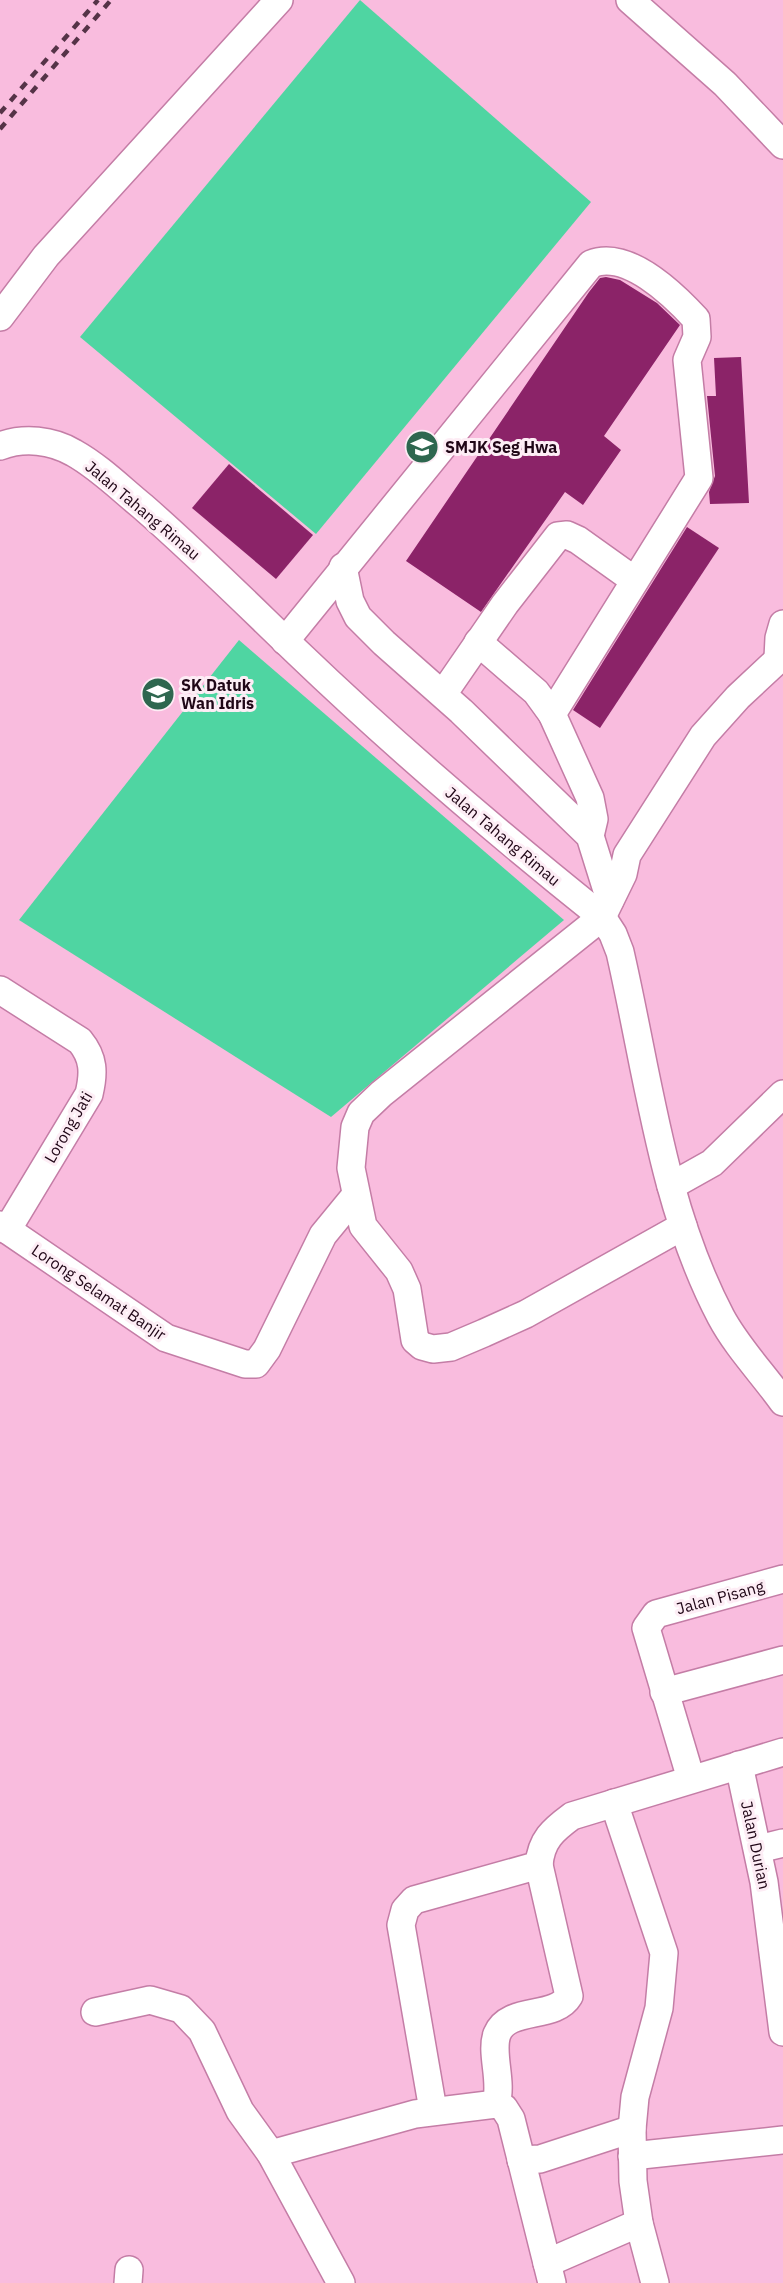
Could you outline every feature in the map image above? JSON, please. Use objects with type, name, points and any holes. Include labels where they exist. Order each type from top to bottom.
[{"type":"street","points":[[0,317],[46,256],[279,0]]},
{"type":"street","points":[[630,0],[725,84],[783,145]]},
{"type":"street","points":[[285,641],[591,264],[602,260],[620,262],[645,275],[696,319],[697,337],[687,360],[699,478],[552,714]]},
{"type":"street","name":"Jalan Tahang Rimau","points":[[2,440],[49,442],[76,454],[184,542],[285,641],[467,807],[606,908],[620,952],[670,1186],[699,1271],[722,1320],[783,1402]]},
{"type":"street","points":[[443,694],[478,642],[558,536],[567,535],[578,540],[634,580]]},
{"type":"street","points":[[343,567],[350,601],[358,617],[384,643],[443,694],[590,836]]},
{"type":"street","points":[[683,1226],[526,1314],[451,1347],[433,1349],[422,1346],[415,1340],[407,1289],[399,1271],[363,1226],[355,1196],[351,1168],[351,1144],[361,1113],[381,1094],[606,908],[623,874],[627,855],[703,736],[738,696],[781,656],[779,638],[783,624]]},
{"type":"street","points":[[478,642],[536,692],[552,714],[590,798],[594,819],[590,836],[606,908]]},
{"type":"street","name":"Lorong Jati","points":[[0,990],[80,1041],[88,1051],[93,1078],[89,1094],[3,1229]]},
{"type":"street","points":[[670,1186],[712,1163],[783,1094]]},
{"type":"street","name":"Lorong Selamat Banjir","points":[[3,1229],[166,1338],[245,1364],[256,1364],[267,1349],[323,1236],[355,1196]]},
{"type":"street","name":"Jalan Pisang","points":[[664,1692],[646,1628],[656,1614],[783,1579]]},
{"type":"street","points":[[691,1779],[664,1692],[783,1660]]},
{"type":"street","points":[[496,2104],[499,2087],[496,2034],[503,2025],[517,2018],[557,2007],[569,1996],[538,1865],[540,1850],[550,1832],[572,1816],[783,1752]]},
{"type":"street","name":"Jalan Durian","points":[[739,1765],[770,1846],[771,1924],[783,2032]]},
{"type":"street","points":[[614,1803],[664,1953],[659,2008],[635,2097],[632,2129],[632,2156],[639,2223],[655,2283]]},
{"type":"street","points":[[434,2110],[405,1953],[401,1925],[405,1910],[414,1900],[538,1865]]},
{"type":"street","points":[[95,2012],[150,2000],[181,2009],[202,2031],[240,2111],[271,2154],[341,2283]]},
{"type":"street","points":[[271,2154],[434,2110],[496,2104],[504,2108],[511,2119],[550,2273],[639,2223]]},
{"type":"street","points":[[521,2160],[549,2156],[632,2129]]},
{"type":"street","points":[[632,2156],[783,2140]]},
{"type":"green space","points":[[360,0],[591,202],[316,534],[80,337]]},
{"type":"green space","name":"SK Datuk Wan Idris","points":[[239,640],[564,920],[331,1117],[19,920]]},
{"type":"building","points":[[600,278],[620,280],[657,303],[680,325],[604,436],[621,450],[583,505],[565,492],[481,612],[406,561],[589,292]]},
{"type":"building","points":[[741,357],[749,503],[710,504],[709,492],[715,476],[707,396],[716,396],[714,358]]},
{"type":"building","points":[[229,464],[313,535],[276,579],[192,508]]},
{"type":"building","points":[[687,527],[719,548],[600,728],[573,710]]},
{"type":"railway","points":[[0,113],[98,0]]},
{"type":"railway","points":[[0,129],[111,0]]},
{"type":"place","name":"SMJK Seg Hwa","points":[[422,447]]},
{"type":"place","name":"SK Datuk Wan Idris","points":[[158,694]]}]
